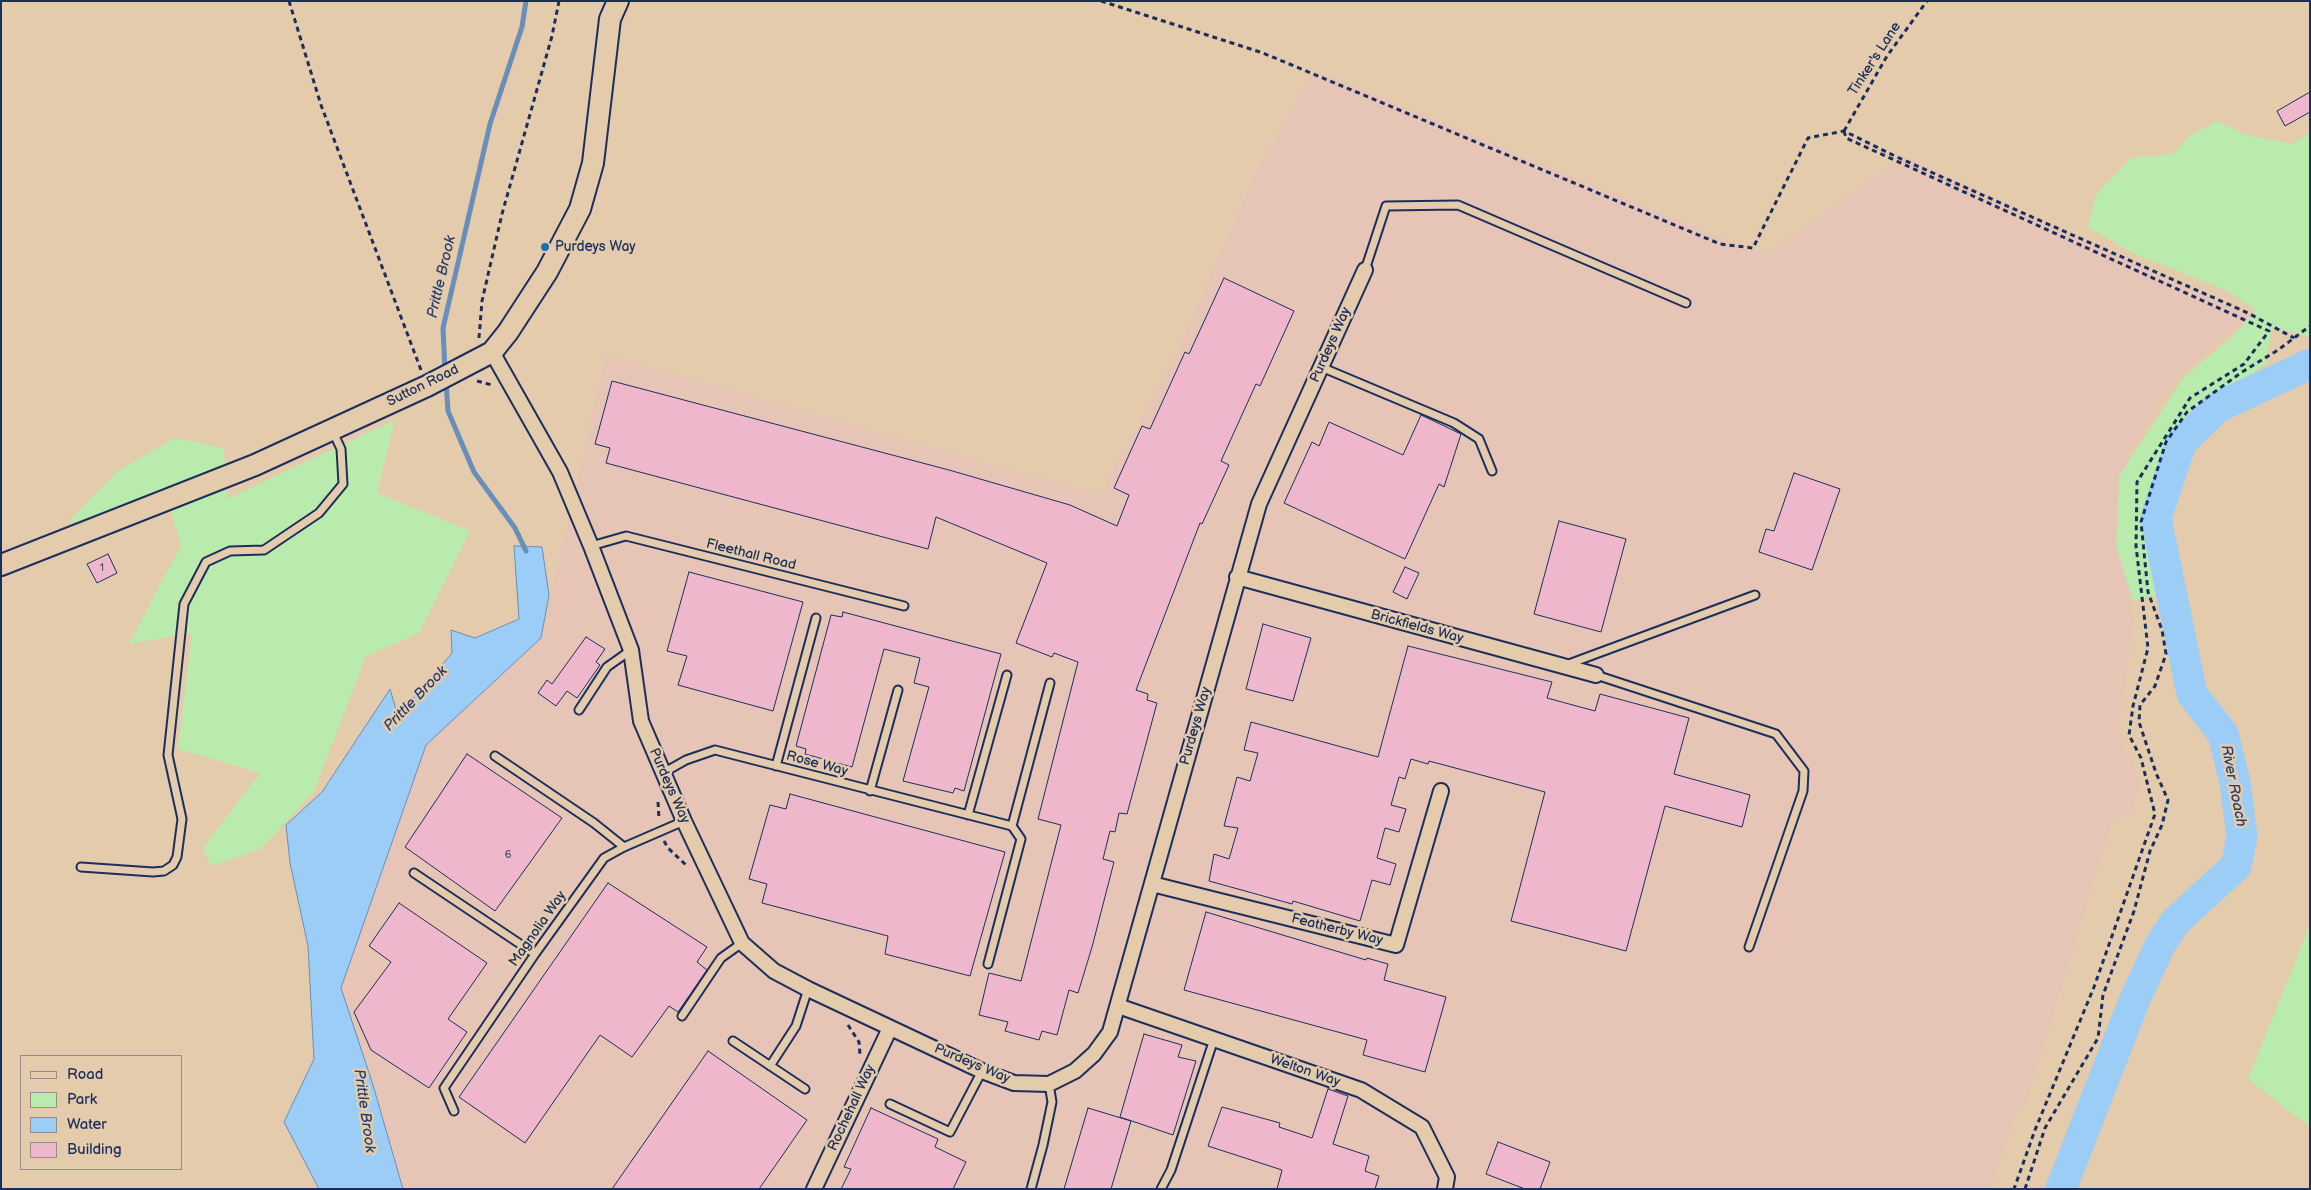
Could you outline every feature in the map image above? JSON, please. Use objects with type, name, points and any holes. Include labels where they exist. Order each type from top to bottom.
[{"type":"street","name":"Sutton Road","points":[[1,565],[255,465],[426,386],[479,359],[508,332],[547,272],[580,209],[593,164],[610,19],[618,1]]},
{"type":"street","name":"Purdeys Way","points":[[479,359],[560,472],[631,650],[641,721],[684,821],[742,943],[774,971],[982,1071],[1014,1083],[1049,1084],[1075,1071],[1094,1054],[1110,1032],[1237,577],[1260,504],[1365,270]]},
{"type":"street","name":"Brickfields Way","points":[[1237,577],[1596,675]]},
{"type":"street","name":"Featherby Way","points":[[1152,884],[1396,945],[1441,791]]},
{"type":"street","name":"Welton Way","points":[[1118,1006],[1361,1090],[1422,1127],[1447,1177],[1445,1189]]},
{"type":"street","name":"Rochehall Way","points":[[814,1189],[890,1028]]},
{"type":"lane","points":[[1365,270],[1386,206],[1458,205],[1686,303]]},
{"type":"lane","points":[[1321,367],[1454,423],[1479,439],[1492,471]]},
{"type":"lane","points":[[81,867],[153,872],[164,871],[173,865],[177,857],[182,819],[168,755],[184,604],[206,562],[230,551],[264,550],[318,513],[343,484],[342,449],[332,429]]},
{"type":"lane","name":"Fleethall Road","points":[[591,546],[626,536],[904,606]]},
{"type":"lane","points":[[1561,667],[1755,595]]},
{"type":"lane","points":[[776,766],[816,618]]},
{"type":"lane","points":[[579,710],[607,667],[631,650]]},
{"type":"lane","points":[[968,815],[1007,675]]},
{"type":"lane","points":[[1596,675],[1776,734],[1804,771],[1803,791],[1749,946]]},
{"type":"lane","points":[[988,964],[1021,839],[1012,826],[1050,683]]},
{"type":"lane","points":[[870,790],[898,690]]},
{"type":"lane","name":"Rose Way","points":[[663,774],[686,760],[715,750],[1012,826]]},
{"type":"lane","points":[[495,756],[594,823],[624,847]]},
{"type":"lane","name":"Magnolia Way","points":[[454,1111],[444,1088],[534,954],[604,858],[624,847],[684,821]]},
{"type":"lane","points":[[414,873],[534,954]]},
{"type":"lane","points":[[682,1016],[721,958],[742,943]]},
{"type":"lane","points":[[770,1066],[796,1026],[808,989]]},
{"type":"lane","points":[[1161,1189],[1172,1170],[1214,1039]]},
{"type":"lane","points":[[733,1041],[805,1089]]},
{"type":"lane","points":[[890,1104],[950,1132],[982,1071]]},
{"type":"lane","points":[[1031,1189],[1052,1102],[1049,1084]]},
{"type":"path","points":[[289,1],[321,105],[426,386]]},
{"type":"path","points":[[479,359],[482,301],[502,214],[552,36],[559,1]]},
{"type":"path","points":[[1102,1],[1263,53],[1720,244],[1754,248],[1808,138],[1844,131],[1897,158],[2248,313],[2294,338]]},
{"type":"path","name":"Tinker's Lane","points":[[1844,131],[1887,56],[1928,1]]},
{"type":"path","points":[[1844,131],[1846,138],[2269,331],[2244,364],[2190,398],[2138,482],[2136,546],[2148,648],[2133,706],[2129,735],[2141,758],[2155,814],[2094,987],[2035,1130],[2014,1189]]},
{"type":"path","points":[[2025,1189],[2045,1128],[2098,1038],[2103,995],[2134,911],[2150,851],[2162,825],[2168,800],[2156,773],[2139,722],[2140,705],[2155,686],[2166,654],[2162,630],[2148,592],[2141,522],[2166,442],[2187,412],[2310,326]]},
{"type":"shaded area","points":[[1315,70],[1765,256],[1904,156],[2251,317],[2177,375],[2131,449],[2123,498],[2121,558],[2134,619],[2118,733],[2142,782],[2131,811],[2112,821],[2026,1104],[2015,1115],[1991,1189],[400,1189],[341,988],[426,745],[541,638],[606,355],[1100,495],[1179,349],[1255,174]]},
{"type":"green space","points":[[2216,121],[2249,136],[2292,144],[2310,133],[2310,337],[2272,327],[2266,363],[2194,421],[2167,467],[2154,504],[2153,554],[2159,594],[2133,601],[2116,546],[2119,476],[2184,377],[2233,336],[2256,310],[2226,290],[2135,254],[2088,227],[2096,194],[2131,158],[2174,154],[2188,137]]},
{"type":"green space","points":[[395,420],[377,493],[470,531],[419,633],[366,656],[314,791],[261,849],[211,866],[203,848],[260,773],[178,749],[192,633],[129,644],[181,545],[171,511],[68,522],[119,470],[175,438],[224,448],[227,499]]},
{"type":"green space","points":[[2310,925],[2310,1127],[2248,1079]]},
{"type":"water","points":[[514,546],[542,547],[549,595],[541,638],[426,745],[341,988],[373,1085],[403,1189],[319,1189],[284,1122],[314,1059],[308,946],[290,863],[286,825],[322,792],[390,689],[398,716],[452,653],[451,630],[475,638],[519,619]]},
{"type":"building","points":[[2310,92],[2310,112],[2285,126],[2277,111]]},
{"type":"building","points":[[1224,278],[1294,311],[1260,386],[1256,384],[1221,461],[1229,465],[1202,524],[1200,523],[1136,690],[1148,694],[1147,700],[1157,703],[1127,814],[1119,813],[1115,832],[1110,831],[1103,859],[1114,862],[1078,993],[1069,990],[1057,1035],[1042,1031],[1039,1040],[1005,1031],[1008,1022],[979,1015],[989,973],[1021,981],[1061,825],[1038,819],[1078,662],[1054,653],[1052,657],[1016,643],[1047,563],[936,517],[928,549],[606,463],[610,448],[595,444],[612,381],[949,470],[1070,505],[1117,526],[1129,495],[1114,488],[1142,426],[1150,429],[1185,352],[1189,354]]},
{"type":"building","points":[[1421,415],[1461,434],[1444,487],[1439,484],[1405,559],[1284,503],[1312,442],[1319,446],[1329,422],[1403,455]]},
{"type":"building","points":[[1794,473],[1840,489],[1812,570],[1759,552],[1766,529],[1774,531]]},
{"type":"building","points":[[1559,521],[1626,539],[1601,632],[1534,614]]},
{"type":"building","points":[[108,554],[117,573],[97,583],[87,564]]},
{"type":"building","points":[[1405,567],[1419,573],[1407,599],[1393,592]]},
{"type":"building","points":[[689,572],[803,602],[773,711],[678,685],[687,656],[667,651]]},
{"type":"building","points":[[843,612],[1001,654],[964,791],[955,788],[953,793],[903,781],[929,687],[914,683],[920,658],[884,649],[852,767],[805,754],[806,749],[796,746],[831,615],[842,617]]},
{"type":"building","points":[[1263,624],[1311,638],[1293,701],[1246,689]]},
{"type":"building","points":[[586,637],[605,649],[596,662],[600,665],[577,698],[567,691],[556,706],[538,693],[547,680],[552,684]]},
{"type":"building","points":[[1408,646],[1552,682],[1547,698],[1595,711],[1600,694],[1689,718],[1674,774],[1750,795],[1742,827],[1665,806],[1626,951],[1511,921],[1545,792],[1429,761],[1428,764],[1411,759],[1405,779],[1399,777],[1391,805],[1406,809],[1399,832],[1385,828],[1377,858],[1396,864],[1390,885],[1372,880],[1360,921],[1293,901],[1292,904],[1209,881],[1214,854],[1229,859],[1238,828],[1224,826],[1237,777],[1250,781],[1258,753],[1244,750],[1251,722],[1378,757]]},
{"type":"building","points":[[467,754],[562,818],[495,911],[405,847]]},
{"type":"building","points":[[790,794],[1005,852],[970,976],[885,954],[888,936],[762,903],[767,884],[749,879],[770,805],[786,809]]},
{"type":"building","points":[[608,883],[707,947],[697,962],[707,970],[678,1012],[669,1006],[632,1057],[600,1035],[525,1143],[459,1097]]},
{"type":"building","points":[[399,903],[487,963],[448,1019],[467,1032],[429,1088],[371,1050],[354,1012],[391,962],[369,946]]},
{"type":"building","points":[[1206,912],[1366,960],[1367,958],[1388,964],[1384,980],[1446,997],[1425,1072],[1363,1055],[1367,1040],[1184,990]]},
{"type":"building","points":[[1144,1034],[1182,1045],[1178,1057],[1196,1061],[1173,1135],[1120,1117]]},
{"type":"building","points":[[708,1051],[807,1120],[759,1189],[612,1189]]},
{"type":"building","points":[[1328,1089],[1348,1096],[1333,1144],[1369,1156],[1365,1171],[1379,1176],[1375,1189],[1277,1189],[1282,1170],[1208,1146],[1222,1107],[1280,1123],[1279,1127],[1312,1138]]},
{"type":"building","points":[[871,1108],[938,1139],[935,1147],[966,1162],[953,1189],[841,1189],[851,1169],[844,1167]]},
{"type":"building","points":[[1088,1108],[1131,1121],[1111,1189],[1064,1189]]},
{"type":"building","points":[[1498,1142],[1550,1162],[1540,1189],[1525,1189],[1486,1174]]},
{"type":"waterway","name":"Prittle Brook","points":[[445,372],[443,328],[490,124],[522,27],[526,1]]},
{"type":"waterway","name":"River Roach","points":[[2061,1189],[2135,999],[2160,945],[2175,922],[2236,866],[2242,837],[2235,782],[2223,734],[2192,694],[2156,518],[2181,443],[2218,407],[2310,364]]},
{"type":"waterway","name":"Prittle Brook","points":[[446,381],[448,411],[474,472],[515,528],[526,551]]},
{"type":"place","name":"Purdeys Way","points":[[545,247]]}]
